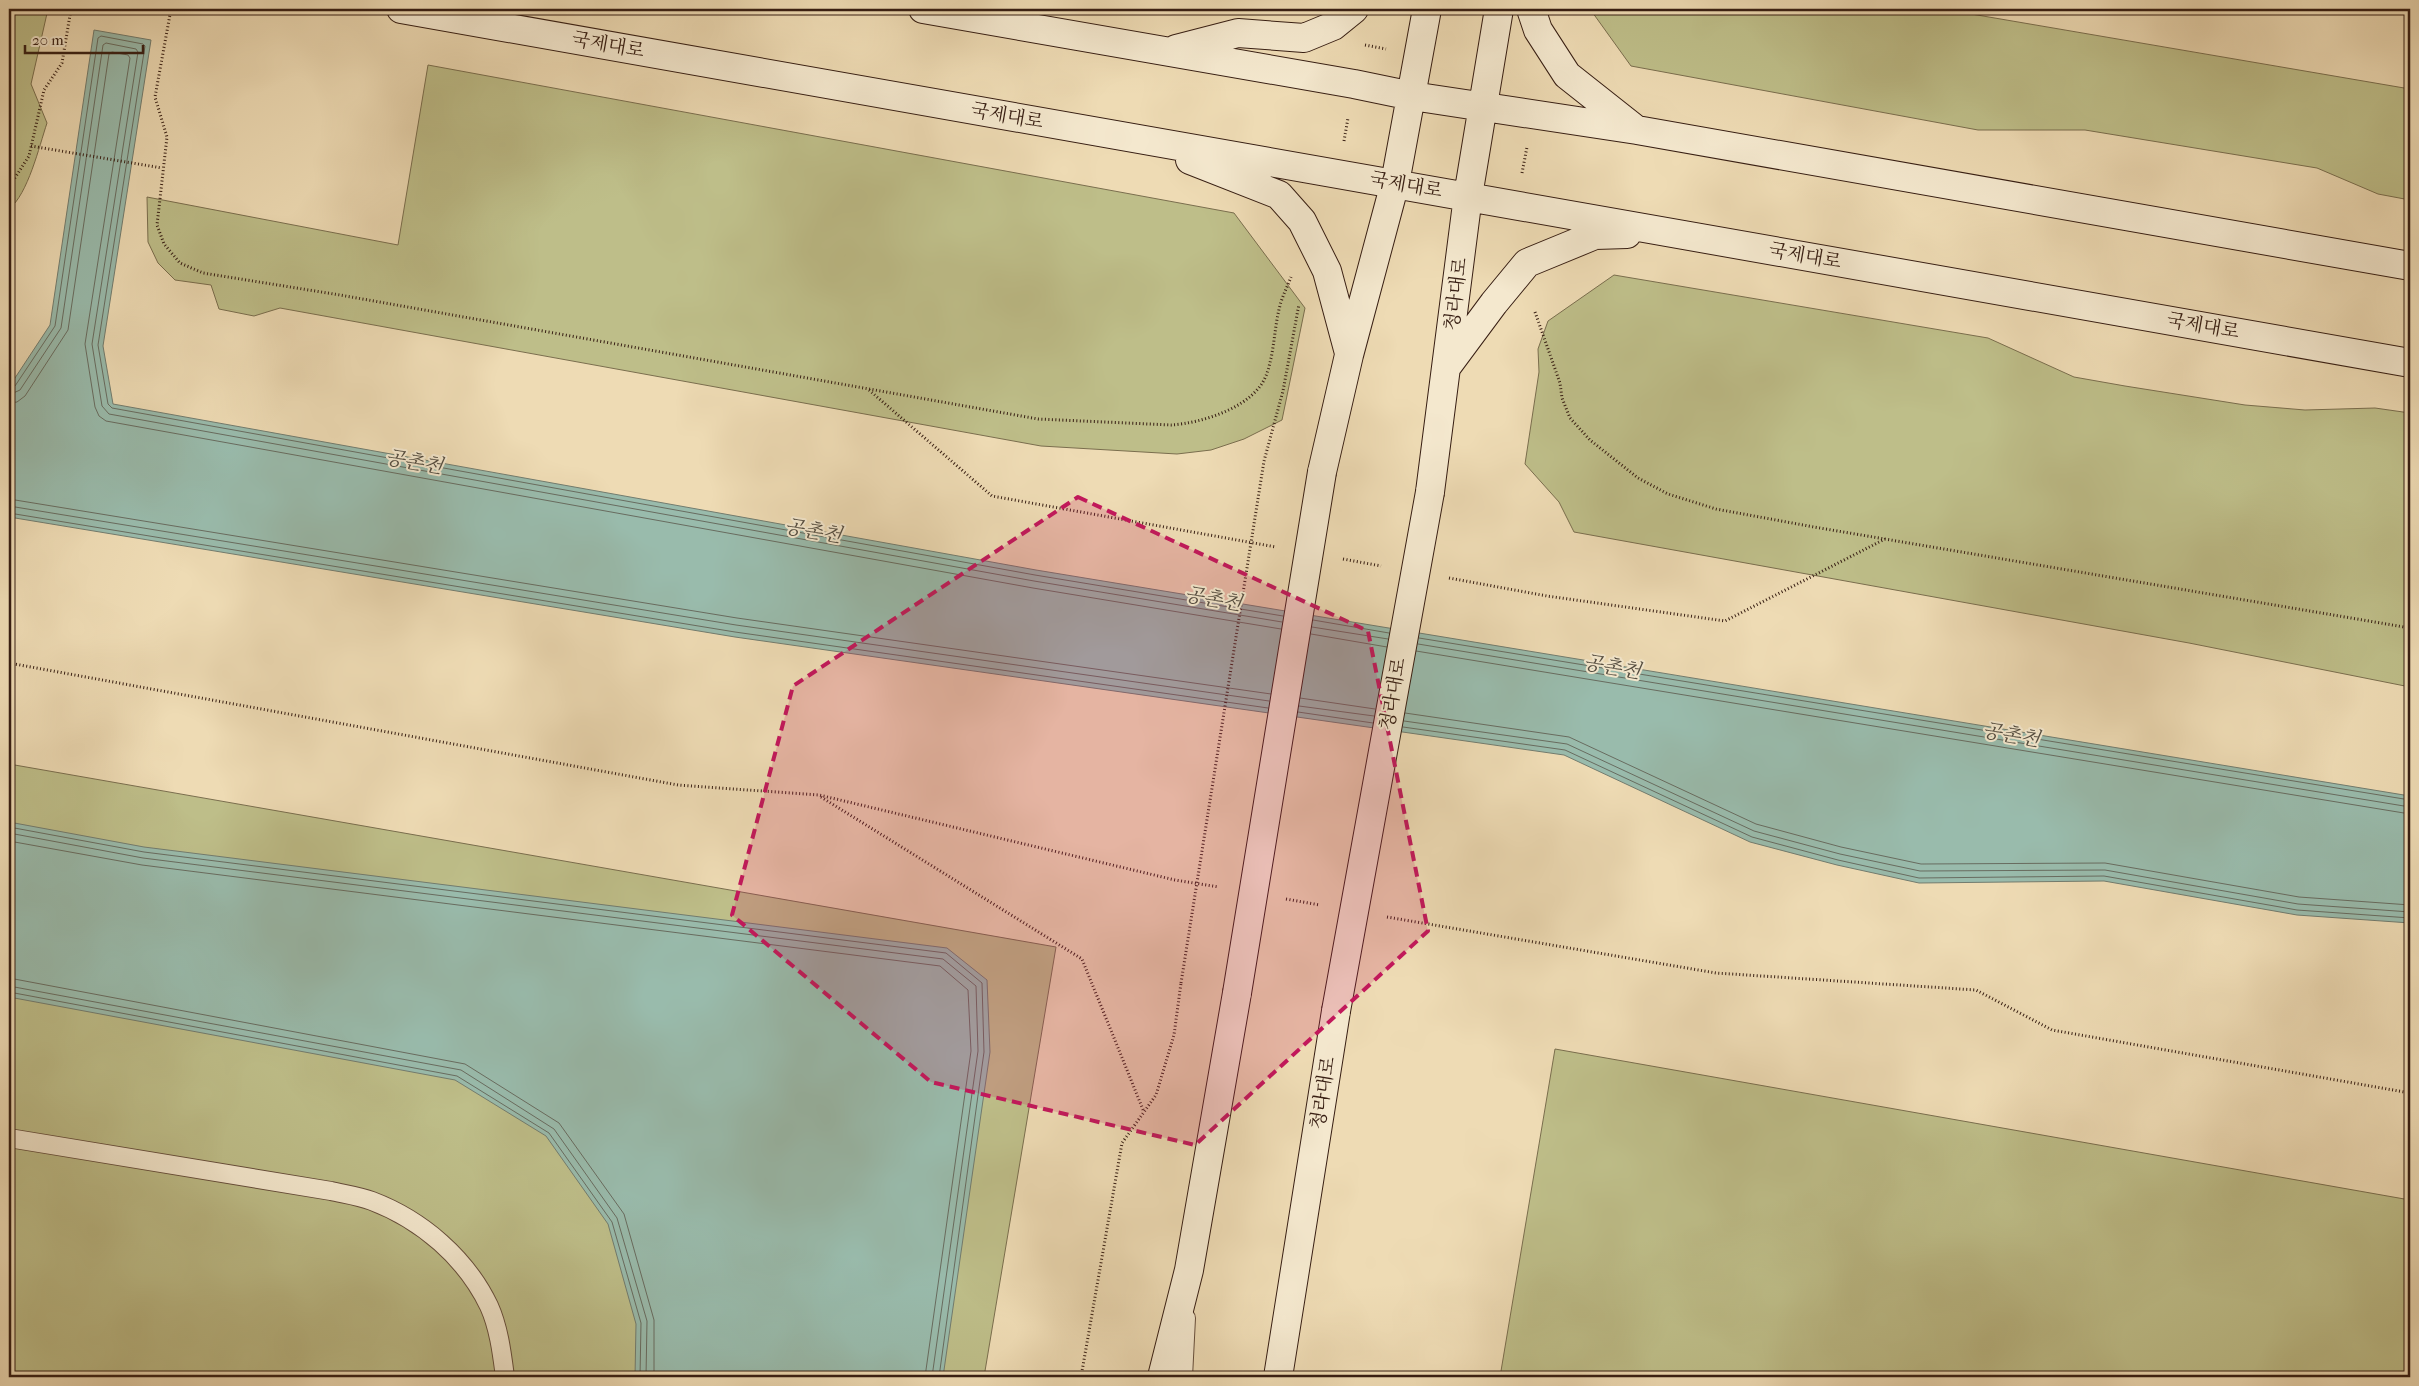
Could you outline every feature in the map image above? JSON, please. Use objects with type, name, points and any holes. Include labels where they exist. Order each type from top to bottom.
[{"type":"main road","name":"국제대로","points":[[401,9],[2410,363]]},
{"type":"main road","points":[[923,9],[1412,96],[1637,130],[2410,266]]},
{"type":"main road","points":[[1165,52],[1238,33],[1304,38],[1333,26],[1354,9]]},
{"type":"main road","points":[[1162,1377],[1189,1270],[1237,993],[1322,472],[1349,355],[1395,183],[1427,9]]},
{"type":"main road","name":"청라대로","points":[[1278,1377],[1336,1011],[1430,492],[1468,196],[1499,9]]},
{"type":"main road","points":[[1531,9],[1538,30],[1566,75],[1637,130]]},
{"type":"main road","points":[[1135,138],[1279,195],[1302,221],[1327,271],[1349,355]]},
{"type":"main road","points":[[1447,368],[1494,302],[1527,263],[1595,235],[1673,232]]},
{"type":"lane","points":[[9,1138],[331,1191],[379,1204],[408,1218],[441,1241],[467,1272],[489,1307],[500,1343],[505,1377]]},
{"type":"lane","points":[[1183,1377],[1189,1270]]},
{"type":"path","points":[[9,187],[29,156],[44,90],[62,63],[71,9]]},
{"type":"path","points":[[171,9],[155,97],[167,137],[157,224],[164,244],[180,263],[203,273],[1038,419],[1109,424],[1190,424],[1214,418],[1250,398],[1267,375],[1281,302],[1291,277],[1294,286]]},
{"type":"path","points":[[30,146],[162,168]]},
{"type":"path","points":[[1081,1377],[1122,1144],[1156,1095],[1174,1035],[1264,461],[1284,391],[1299,304],[1296,295]]},
{"type":"path","points":[[1535,312],[1570,418],[1590,440],[1638,478],[1668,494],[1716,509],[2410,628]]},
{"type":"path","points":[[868,389],[992,496],[1277,548]]},
{"type":"path","points":[[1441,577],[1547,596],[1725,622],[1885,539]]},
{"type":"path","points":[[1335,558],[1383,567]]},
{"type":"path","points":[[9,664],[678,785],[818,795],[1174,880],[1224,888]]},
{"type":"path","points":[[818,795],[1082,959],[1144,1112]]},
{"type":"path","points":[[1283,898],[1322,905]]},
{"type":"path","points":[[1381,916],[1716,973],[1976,990],[2052,1030],[2410,1093]]},
{"type":"highlighted area","points":[[1078,497],[1368,631],[1428,931],[1195,1145],[931,1082],[732,915],[793,686]]},
{"type":"green space","points":[[9,9],[48,9],[31,84],[47,123],[27,182],[16,202],[9,209]]},
{"type":"green space","points":[[1590,9],[1942,9],[2410,89],[2410,200],[2378,194],[2317,168],[2085,130],[1978,130],[1631,66]]},
{"type":"green space","points":[[428,65],[1234,213],[1305,308],[1282,420],[1244,439],[1211,450],[1177,454],[1041,446],[280,308],[254,316],[219,309],[211,285],[175,280],[158,263],[148,242],[147,197],[398,245]]},
{"type":"green space","points":[[1614,275],[1988,338],[2074,377],[2125,386],[2245,405],[2305,410],[2375,408],[2410,413],[2410,687],[2189,643],[1574,532],[1559,502],[1525,464],[1539,372],[1538,349],[1548,321]]},
{"type":"green space","points":[[9,764],[1056,947],[984,1377],[9,1377]]},
{"type":"green space","points":[[1555,1049],[2410,1200],[2410,1377],[1500,1377]]},
{"type":"water","name":"공촌천","points":[[94,30],[151,40],[103,346],[113,404],[1036,570],[2410,796],[2410,923],[2297,915],[2104,881],[1919,883],[1837,865],[1750,842],[1564,755],[735,637],[9,517],[9,387],[50,325]]},
{"type":"water","points":[[9,822],[144,847],[947,948],[987,980],[990,1052],[943,1377],[635,1377],[636,1324],[608,1224],[546,1136],[455,1080],[9,997]]}]
